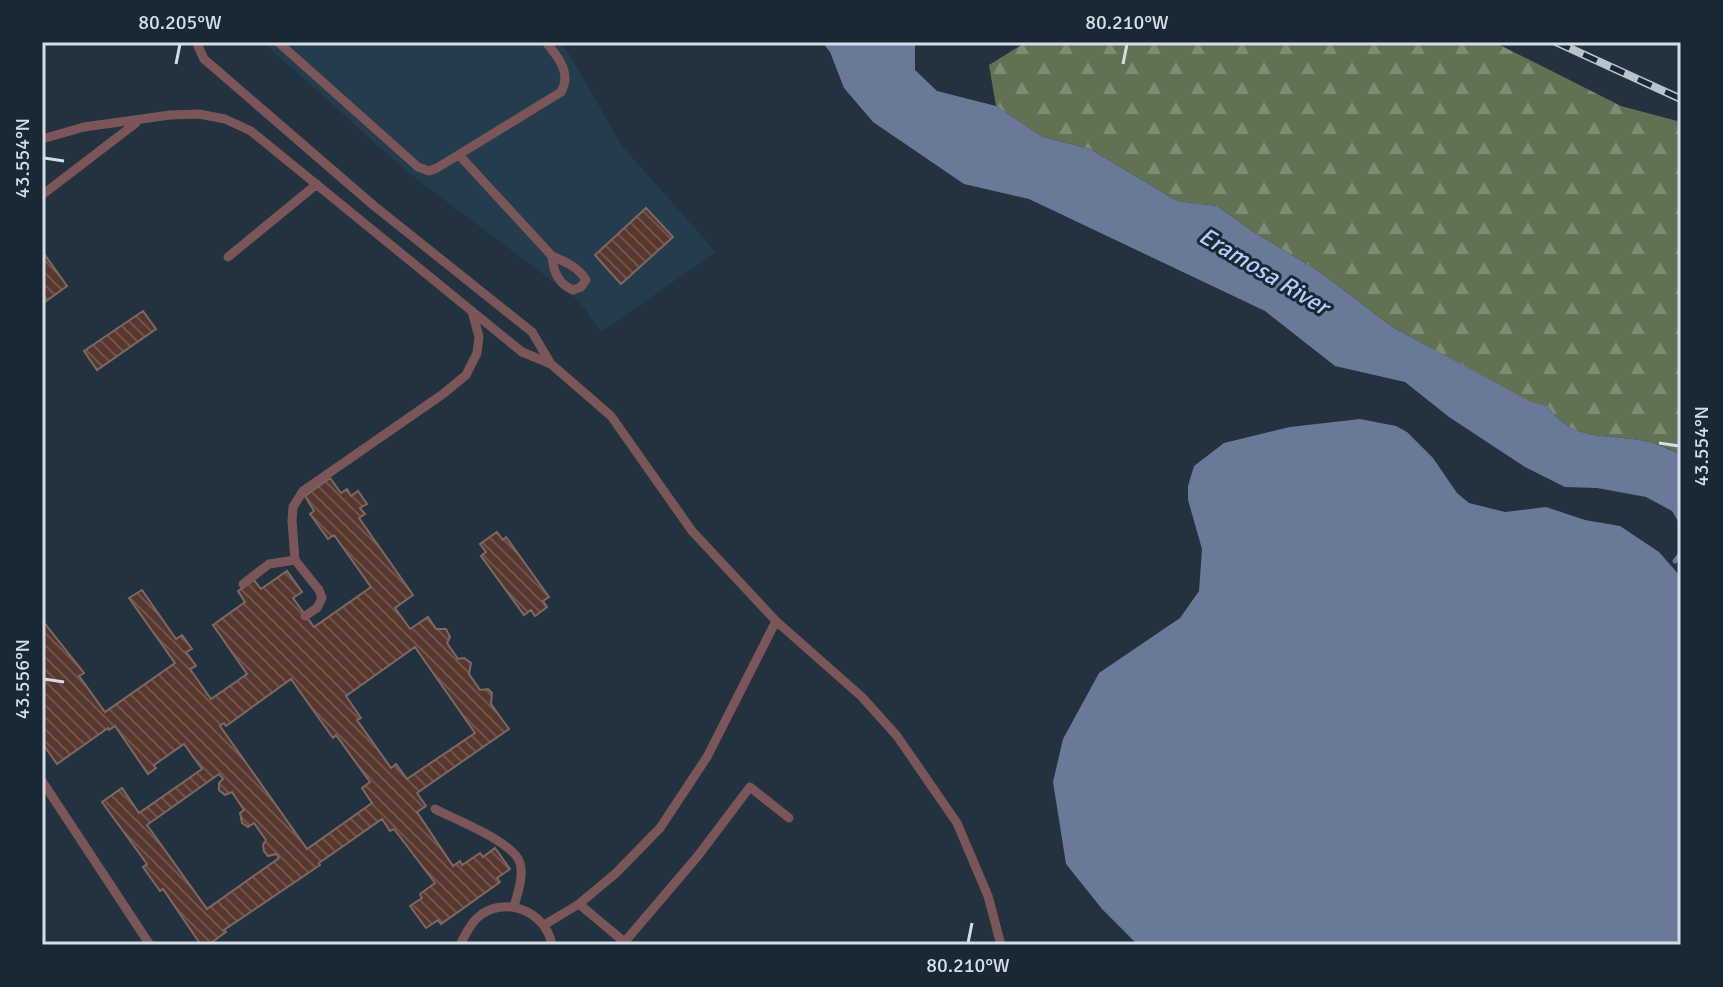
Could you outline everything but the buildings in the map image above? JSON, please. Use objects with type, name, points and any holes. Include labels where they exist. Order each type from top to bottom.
[{"type":"lane","points":[[278,42],[418,167],[429,171],[561,92],[565,86],[564,70],[546,42]]},
{"type":"lane","points":[[198,46],[204,59],[373,205],[532,332],[551,364],[611,416],[692,531],[776,621],[862,697],[897,736],[957,823],[975,863],[1001,945]]},
{"type":"lane","points":[[42,139],[84,127],[199,114],[225,119],[251,131],[522,352],[551,364]]},
{"type":"lane","points":[[42,195],[138,121]]},
{"type":"lane","points":[[459,155],[552,256]]},
{"type":"lane","points":[[228,257],[317,184]]},
{"type":"lane","points":[[305,616],[317,608],[322,598],[295,560],[293,507],[303,491],[466,375],[477,353],[479,337],[472,311]]},
{"type":"lane","points":[[243,584],[269,564],[295,560]]},
{"type":"lane","points":[[544,925],[579,904],[616,873],[660,828],[707,757],[776,621]]},
{"type":"lane","points":[[42,781],[150,945]]},
{"type":"lane","points":[[579,904],[625,944],[750,787],[789,818]]},
{"type":"lane","points":[[435,809],[502,841],[513,851],[520,862],[521,872],[514,907]]},
{"type":"lane","points":[[460,945],[467,929],[479,916],[496,907],[514,907],[529,912],[544,925],[552,945]]},
{"type":"shaded area","points":[[263,42],[560,42],[622,146],[716,252],[601,332],[579,301],[406,171]]},
{"type":"green space","points":[[1026,42],[1494,42],[1621,106],[1681,122],[1681,454],[1650,442],[1591,434],[1568,426],[1547,406],[1531,403],[1392,327],[1320,272],[1217,206],[1177,201],[1090,149],[1043,137],[996,106],[989,65]]},
{"type":"water","name":"Eramosa River","points":[[822,42],[915,42],[915,70],[937,91],[996,106],[1043,137],[1090,149],[1177,201],[1217,206],[1320,272],[1392,327],[1531,402],[1547,406],[1568,426],[1591,434],[1650,442],[1681,454],[1681,526],[1672,511],[1646,497],[1597,488],[1565,487],[1525,467],[1449,417],[1405,382],[1335,366],[1265,311],[1029,199],[964,184],[873,122],[844,88],[830,52]]},
{"type":"water","points":[[1360,419],[1396,426],[1407,432],[1433,458],[1457,493],[1469,503],[1505,512],[1546,507],[1585,520],[1620,526],[1659,552],[1681,577],[1681,945],[1138,945],[1102,909],[1066,864],[1053,782],[1063,739],[1099,673],[1180,618],[1199,591],[1202,549],[1188,500],[1188,486],[1194,466],[1224,443],[1290,427]]},
{"type":"waterway","points":[[1675,561],[1679,556]]},
{"type":"railway","points":[[1556,42],[1681,99]]}]
